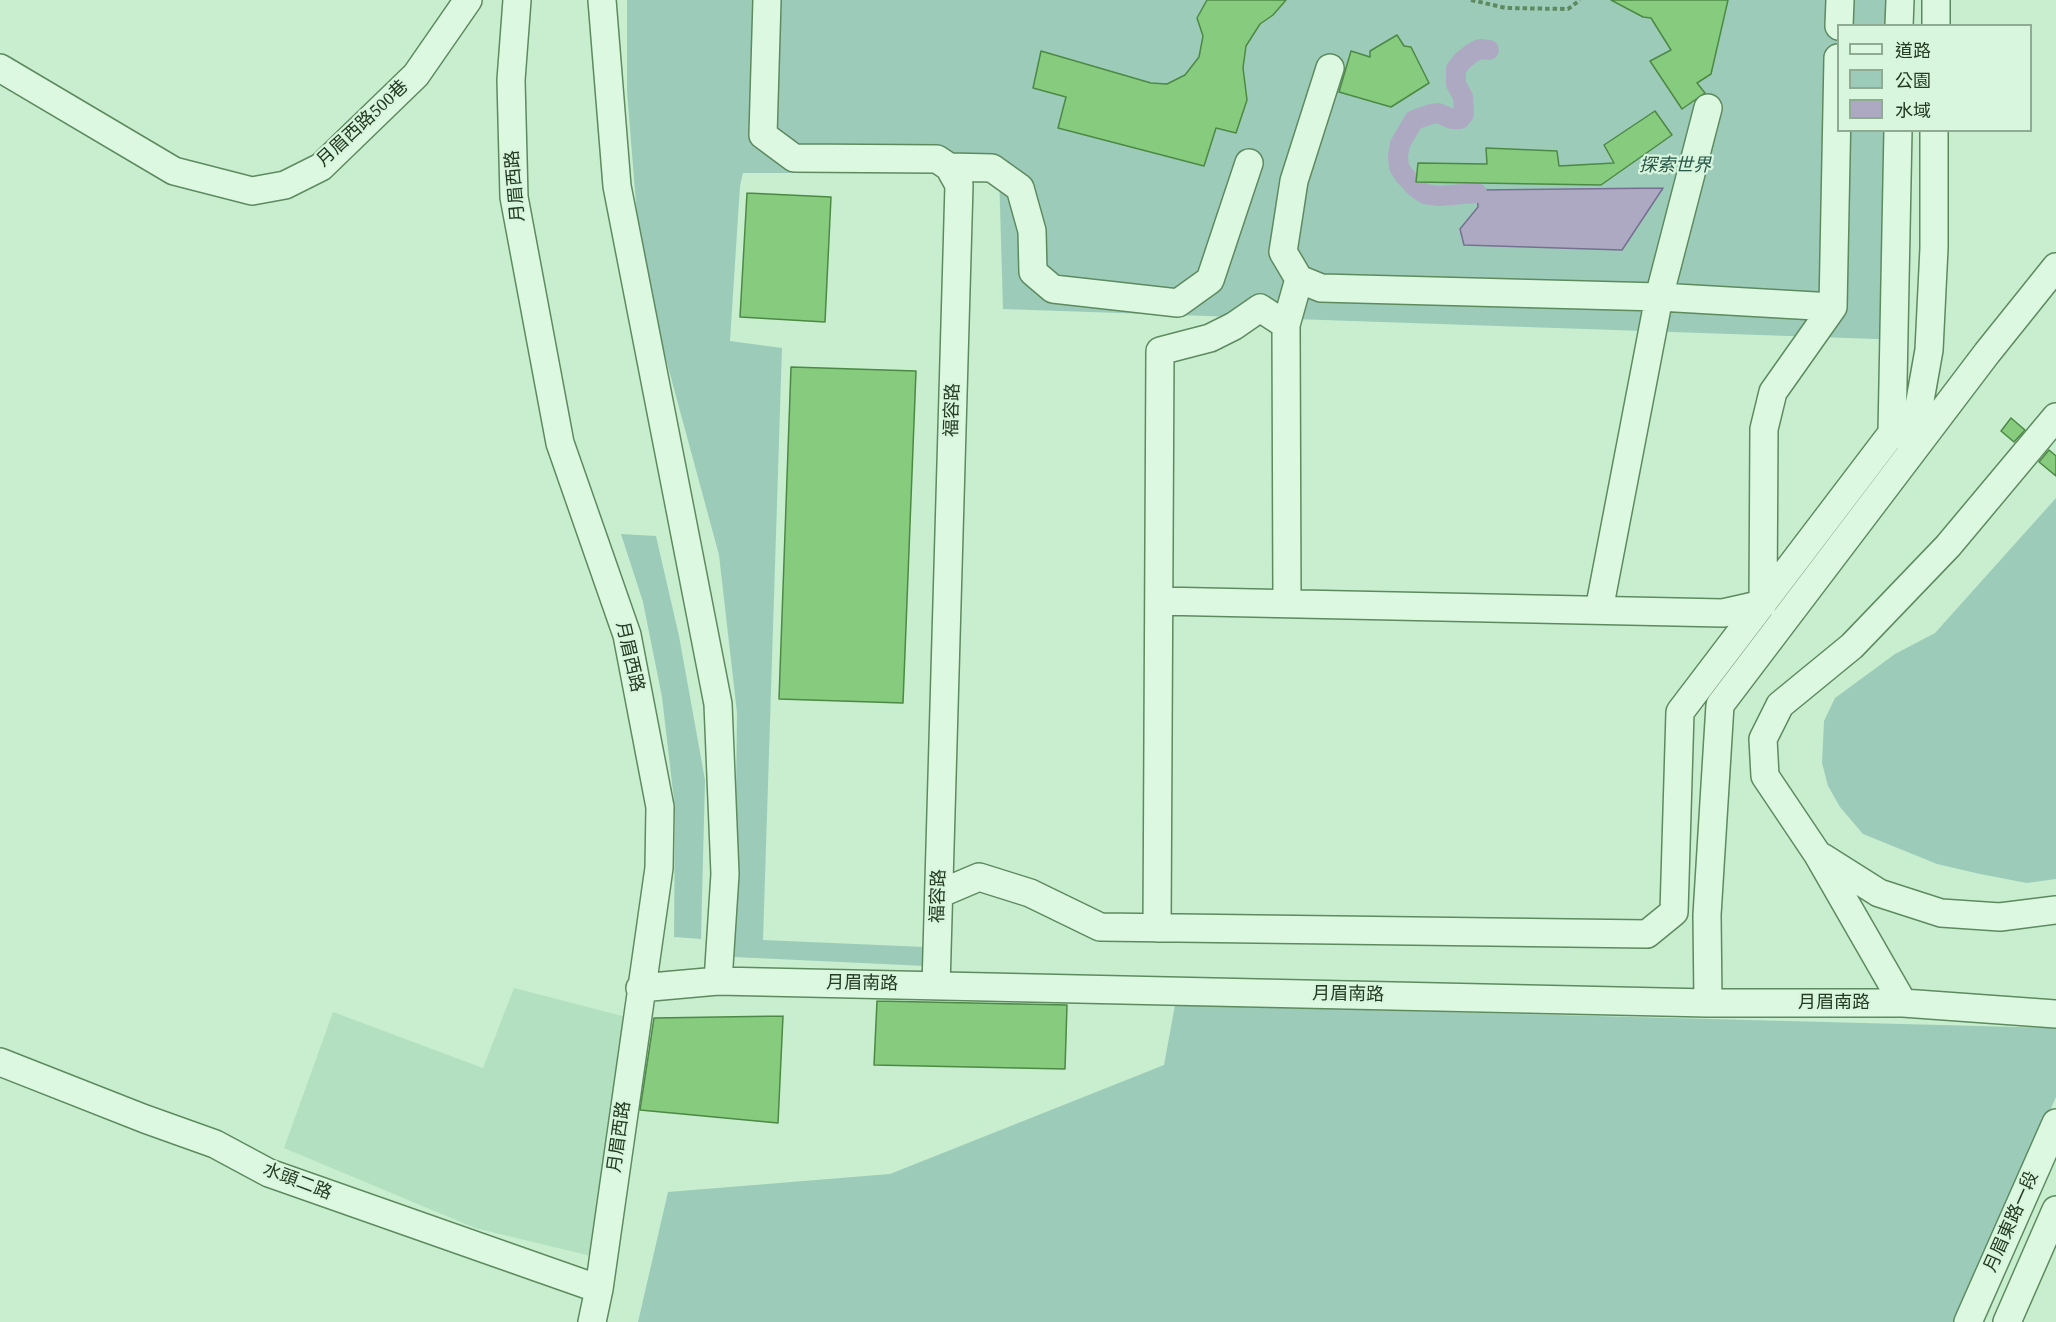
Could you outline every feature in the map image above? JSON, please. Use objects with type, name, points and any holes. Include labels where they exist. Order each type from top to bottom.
[{"type":"street","name":"月眉西路500巷","points":[[0,68],[174,171],[252,191],[285,185],[321,167],[416,75],[468,0]]},
{"type":"street","name":"月眉西路","points":[[517,0],[511,80],[514,197],[560,443],[627,635],[660,807],[659,868],[640,988],[599,1289],[592,1322]]},
{"type":"street","points":[[602,0],[617,186],[718,704],[725,874],[718,981]]},
{"type":"street","points":[[767,0],[763,135],[794,158],[937,159],[949,167],[992,168],[1020,188],[1032,231],[1033,272],[1053,289],[1178,303],[1210,280],[1249,163]]},
{"type":"street","points":[[1839,24],[1840,0]]},
{"type":"street","points":[[1899,24],[1900,0]]},
{"type":"street","points":[[1936,0],[1936,24]]},
{"type":"street","points":[[1330,68],[1294,181],[1283,252],[1299,279],[1321,288],[1659,297],[1833,307]]},
{"type":"street","points":[[1599,610],[1659,297],[1708,108]]},
{"type":"street","points":[[1763,604],[1764,429],[1773,392],[1833,307],[1837,132]]},
{"type":"street","points":[[939,894],[979,877],[1030,893],[1100,927],[1647,934],[1674,912],[1680,712],[1892,433],[1898,132]]},
{"type":"street","points":[[1911,455],[1930,340],[1934,248],[1934,132]]},
{"type":"street","name":"福容路","points":[[936,986],[959,185],[949,167]]},
{"type":"street","points":[[1708,1003],[1707,915],[1720,705],[1987,353],[2056,267]]},
{"type":"street","points":[[1287,603],[1286,325],[1299,279]]},
{"type":"street","points":[[1175,347],[1178,303]]},
{"type":"street","points":[[1157,928],[1160,351],[1210,338],[1234,326],[1260,308],[1286,325]]},
{"type":"street","points":[[1903,1003],[1818,855],[1765,776],[1763,739],[1780,705],[1852,646],[1932,563],[2056,417]]},
{"type":"street","points":[[1159,601],[1723,613],[1763,604]]},
{"type":"street","points":[[1818,855],[1879,893],[1941,914],[2000,917],[2056,910]]},
{"type":"street","name":"月眉南路","points":[[640,988],[718,981],[1708,1003],[1903,1003],[2056,1014]]},
{"type":"street","name":"水頭二路","points":[[0,1062],[215,1144],[269,1173],[599,1289]]},
{"type":"street","name":"月眉東路一段","points":[[1968,1322],[2056,1123]]},
{"type":"street","name":"月眉東路一段","points":[[2007,1322],[2056,1210]]},
{"type":"path","points":[[1471,0],[1506,8],[1568,9],[1580,0]]},
{"type":"green space","name":"探索世界","points":[[627,0],[1899,0],[1899,24],[1837,24],[1837,132],[1901,132],[1905,340],[1003,309],[999,173],[743,173],[740,186],[730,341],[782,348],[763,940],[925,947],[925,966],[734,957],[737,713],[719,555],[641,267],[627,91]]},
{"type":"green space","points":[[2056,498],[2056,879],[2027,883],[1937,864],[1863,834],[1840,807],[1828,786],[1822,763],[1824,721],[1835,698],[1895,654],[1935,633]]},
{"type":"green space","points":[[621,534],[656,536],[679,636],[705,780],[701,939],[674,937],[675,809],[662,697],[643,602]]},
{"type":"green space","points":[[514,988],[630,1018],[591,1256],[475,1228],[284,1148],[333,1012],[483,1068]]},
{"type":"green space","points":[[1175,1005],[2056,1028],[2056,1097],[1957,1322],[638,1322],[668,1192],[890,1174],[1164,1065]]},
{"type":"water","points":[[1663,188],[1622,250],[1464,245],[1460,229],[1478,207],[1477,190]]},
{"type":"building","points":[[1207,0],[1286,0],[1273,15],[1260,24],[1246,46],[1243,68],[1247,100],[1236,133],[1216,128],[1204,166],[1058,128],[1066,97],[1033,88],[1041,51],[1151,83],[1167,84],[1185,75],[1199,57],[1203,36],[1197,18]]},
{"type":"building","points":[[1611,0],[1728,0],[1711,74],[1697,83],[1705,93],[1682,109],[1650,61],[1671,50],[1651,18],[1643,17]]},
{"type":"building","points":[[1397,35],[1404,46],[1411,47],[1429,83],[1391,107],[1339,92],[1351,51],[1370,57],[1370,51]]},
{"type":"building","points":[[1655,111],[1672,135],[1601,185],[1416,182],[1418,163],[1487,164],[1486,148],[1557,151],[1559,166],[1614,163],[1604,145]]},
{"type":"building","points":[[747,193],[831,197],[825,322],[740,317]]},
{"type":"building","points":[[791,367],[916,371],[903,703],[779,699]]},
{"type":"building","points":[[2011,418],[2025,430],[2014,442],[2001,431]]},
{"type":"building","points":[[2049,450],[2056,456],[2056,476],[2039,462]]},
{"type":"building","points":[[877,1001],[1067,1005],[1065,1069],[874,1065]]},
{"type":"building","points":[[783,1016],[778,1123],[640,1110],[654,1018]]},
{"type":"waterway","points":[[1477,193],[1438,196],[1425,194],[1404,175],[1399,167],[1398,156],[1400,144],[1414,120],[1438,113],[1452,119],[1460,119],[1464,114],[1463,97],[1456,84],[1456,69],[1472,53],[1480,49],[1489,50]]}]
